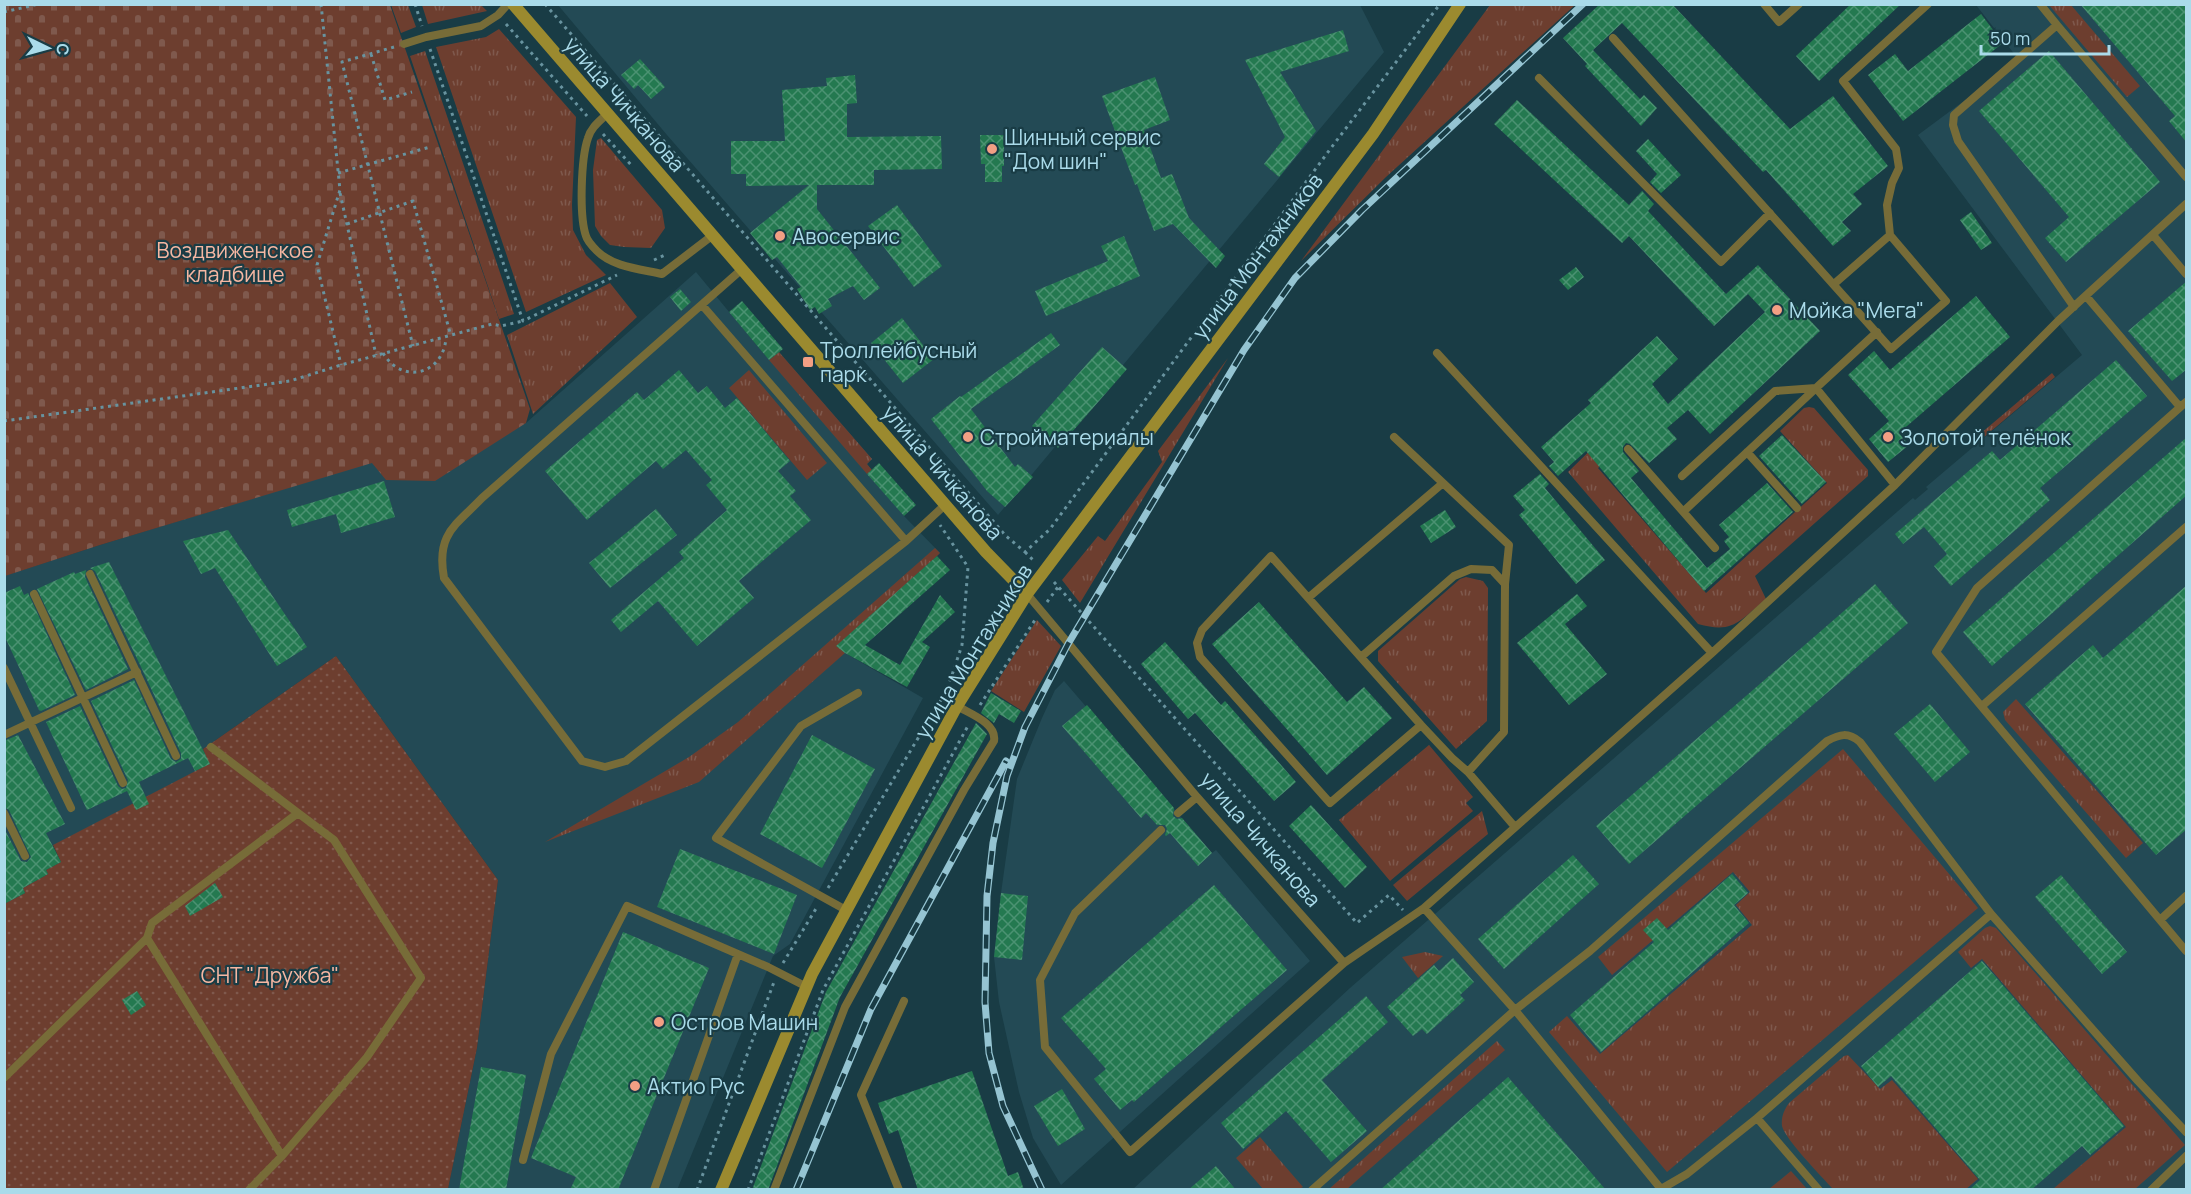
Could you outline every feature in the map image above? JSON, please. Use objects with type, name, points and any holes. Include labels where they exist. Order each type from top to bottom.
[{"type":"main road","name":"улица Чичканова","points":[[513,4],[986,552],[1027,594]]},
{"type":"main road","name":"улица Монтажников","points":[[722,1190],[807,987],[846,910],[957,706],[1027,594],[1046,572],[1373,134],[1460,4]]},
{"type":"lane","points":[[404,44],[426,37],[482,26],[498,15],[508,4]]},
{"type":"lane","points":[[1764,4],[1779,22],[1799,4]]},
{"type":"lane","points":[[1613,38],[1892,349],[1946,301],[1890,235],[1887,205],[1892,183],[1899,168],[1899,157],[1896,149],[1843,81],[1928,4]]},
{"type":"lane","points":[[2040,4],[2187,177]]},
{"type":"lane","points":[[2057,25],[1954,115],[1953,125],[1958,141],[2074,306]]},
{"type":"lane","points":[[1539,78],[1721,262],[1770,213]]},
{"type":"lane","points":[[608,114],[595,125],[588,137],[583,167],[583,219],[586,237],[597,252],[620,264],[662,274],[713,235]]},
{"type":"lane","points":[[1161,830],[1075,913],[1040,980],[1046,1047],[1130,1152],[1344,963],[1424,908],[1712,653],[1895,485],[2074,306],[2187,204]]},
{"type":"lane","points":[[1834,284],[1890,235]]},
{"type":"lane","points":[[2153,235],[2187,274]]},
{"type":"lane","points":[[741,270],[482,498],[447,533],[441,564],[444,578],[582,761],[606,767],[626,761],[906,541],[946,504]]},
{"type":"lane","points":[[2086,296],[2183,405],[1977,588],[1936,652],[2187,951]]},
{"type":"lane","points":[[702,305],[906,541]]},
{"type":"lane","points":[[1684,511],[1877,332]]},
{"type":"lane","points":[[1437,353],[1712,653]]},
{"type":"lane","points":[[1816,388],[1895,485]]},
{"type":"lane","points":[[1682,476],[1775,392],[1816,388]]},
{"type":"lane","points":[[1394,437],[1509,545],[1505,584],[1504,732],[1468,772]]},
{"type":"lane","points":[[1628,449],[1714,548]]},
{"type":"lane","points":[[1747,452],[1797,508]]},
{"type":"lane","points":[[1308,598],[1443,483]]},
{"type":"lane","points":[[1982,706],[2187,527]]},
{"type":"lane","points":[[1421,725],[1330,803],[1200,657],[1197,643],[1202,630],[1271,556],[1421,725],[1468,772],[1515,827]]},
{"type":"lane","points":[[1360,657],[1454,576],[1471,568],[1481,568],[1492,570],[1505,584]]},
{"type":"lane","points":[[90,574],[176,756]]},
{"type":"lane","points":[[34,594],[123,783]]},
{"type":"lane","name":"улица Чичканова","points":[[1027,594],[1197,797],[1344,963]]},
{"type":"lane","points":[[4,668],[71,808]]},
{"type":"lane","points":[[4,735],[137,672]]},
{"type":"lane","points":[[846,910],[716,838],[801,726],[858,693]]},
{"type":"lane","points":[[774,1190],[845,1006],[964,790],[994,741],[992,728],[957,706]]},
{"type":"lane","points":[[1312,1190],[1515,1010],[1590,951],[1827,741],[1847,734],[1860,742],[1991,914],[2138,1081],[2187,1132]]},
{"type":"lane","points":[[211,747],[334,840],[422,978],[367,1057],[282,1156],[249,1190]]},
{"type":"lane","points":[[1178,813],[1197,797]]},
{"type":"lane","points":[[4,813],[25,856]]},
{"type":"lane","points":[[4,1078],[147,938],[152,923],[298,813]]},
{"type":"lane","points":[[2160,920],[2187,896]]},
{"type":"lane","points":[[523,1160],[551,1054],[627,906],[807,987]]},
{"type":"lane","points":[[1424,908],[1515,1010],[1661,1189],[1687,1174],[1757,1118],[1991,914]]},
{"type":"lane","points":[[147,938],[282,1156]]},
{"type":"lane","points":[[654,1190],[738,954]]},
{"type":"lane","points":[[899,1190],[861,1095],[904,1001]]},
{"type":"lane","points":[[1757,1118],[1819,1190]]},
{"type":"lane","points":[[2151,1190],[2187,1156]]},
{"type":"path","points":[[4,12],[39,4]]},
{"type":"path","points":[[321,4],[340,190],[376,355]]},
{"type":"path","points":[[415,4],[523,321]]},
{"type":"path","points":[[545,4],[1006,536],[1046,572],[1357,923],[1389,895],[1410,918]]},
{"type":"path","points":[[1025,552],[1050,529],[1440,4]]},
{"type":"path","points":[[498,15],[634,169]]},
{"type":"path","points":[[404,44],[342,62],[413,346]]},
{"type":"path","points":[[371,54],[385,99],[412,92]]},
{"type":"path","points":[[338,173],[430,147]]},
{"type":"path","points":[[340,190],[318,265],[341,364]]},
{"type":"path","points":[[347,224],[413,201],[452,336]]},
{"type":"path","points":[[4,422],[290,381],[341,364],[492,324],[501,326],[523,321],[676,250]]},
{"type":"path","points":[[382,353],[395,368],[415,373],[425,370],[441,357],[446,338]]},
{"type":"path","points":[[697,1190],[778,972],[947,690],[962,645],[968,567],[934,516]]},
{"type":"path","points":[[748,1190],[823,990],[974,716],[1058,587]]},
{"type":"shaded area","points":[[558,5],[1360,5],[1384,52],[998,515],[667,135]]},
{"type":"shaded area","points":[[1976,5],[2186,5],[2186,1189],[1132,1190],[1350,988],[1913,498],[1915,500],[1928,489],[1926,487],[2082,355],[1918,135],[2019,60]]},
{"type":"shaded area","points":[[696,272],[769,360],[779,352],[872,459],[867,464],[904,516],[940,553],[837,646],[845,653],[923,698],[790,944],[773,956],[677,1190],[448,1189],[477,1048],[498,880],[336,656],[203,749],[210,764],[53,846],[61,862],[46,870],[48,874],[23,888],[25,893],[5,904],[4,576],[372,462],[526,423]]},
{"type":"shaded area","points":[[1064,681],[1212,853],[1216,850],[1310,961],[1061,1185],[1033,1138],[1019,1092],[999,1002],[994,957],[1017,779],[1055,690]]},
{"type":"green space","name":"Воздвиженское кладбище","points":[[4,5],[390,5],[530,409],[526,423],[435,481],[386,480],[372,463],[5,576]]},
{"type":"green space","points":[[391,5],[408,5],[416,27],[401,33]]},
{"type":"green space","points":[[422,5],[481,5],[487,11],[428,24]]},
{"type":"green space","points":[[1490,5],[1575,5],[1386,177],[1301,261]]},
{"type":"green space","points":[[2049,5],[2071,5],[2140,86],[2127,97]]},
{"type":"green space","points":[[499,29],[576,117],[573,230],[586,255],[606,275],[526,312],[436,47],[486,37]]},
{"type":"green space","points":[[425,51],[514,314],[499,319],[410,56]]},
{"type":"green space","points":[[601,138],[662,210],[665,228],[651,248],[610,245],[595,226],[593,170],[597,140]]},
{"type":"green space","points":[[610,283],[637,317],[533,414],[507,335]]},
{"type":"green space","points":[[779,352],[872,459],[867,464],[872,470],[867,474],[769,360]]},
{"type":"green space","points":[[1228,358],[1080,603],[1062,580],[1098,536],[1105,541],[1162,462],[1158,451]]},
{"type":"green space","points":[[749,370],[827,463],[807,480],[729,388]]},
{"type":"green space","points":[[2052,373],[2055,377],[1983,438],[1980,434]]},
{"type":"green space","points":[[1804,408],[1814,408],[1868,470],[1868,476],[1755,576],[1766,599],[1735,624],[1728,626],[1710,627],[1698,624],[1568,472],[1617,424],[1630,439],[1598,468],[1706,593],[1827,483],[1780,431]]},
{"type":"green space","points":[[935,548],[940,553],[837,646],[845,653],[699,782],[545,842],[689,757],[738,722]]},
{"type":"green space","points":[[1466,577],[1483,581],[1488,588],[1487,721],[1456,749],[1378,661],[1378,651],[1460,579]]},
{"type":"green space","points":[[1037,620],[1061,646],[1024,712],[991,691]]},
{"type":"green space","name":"СНТ \"Дружба\"","points":[[336,656],[498,880],[477,1048],[448,1189],[5,1189],[4,904],[25,893],[23,888],[48,874],[46,870],[61,862],[53,845],[209,764],[203,749]]},
{"type":"green space","points":[[2016,699],[2143,843],[2126,858],[2005,720],[2003,712]]},
{"type":"green space","points":[[1429,745],[1473,797],[1466,803],[1473,811],[1390,881],[1339,820]]},
{"type":"green space","points":[[1843,749],[1978,908],[1667,1172],[1549,1032],[1567,1016],[1600,1054],[1752,925],[1736,905],[1750,892],[1733,872],[1612,975],[1598,957]]},
{"type":"green space","points":[[1482,811],[1488,834],[1407,901],[1393,885]]},
{"type":"green space","points":[[1990,926],[1996,928],[2185,1145],[2135,1189],[2053,1189],[2126,1127],[1982,959],[1971,968],[1958,952]]},
{"type":"green space","points":[[1425,952],[1443,956],[1418,978],[1402,957]]},
{"type":"green space","points":[[1497,1041],[1505,1050],[1347,1189],[1329,1189]]},
{"type":"green space","points":[[1848,1055],[1880,1089],[1892,1080],[1978,1179],[1966,1189],[1833,1189],[1790,1140],[1782,1126],[1782,1120],[1789,1103]]},
{"type":"green space","points":[[1260,1137],[1303,1187],[1263,1189],[1236,1158]]},
{"type":"green space","points":[[1791,1171],[1807,1189],[1769,1189]]},
{"type":"building","points":[[1600,4],[1672,4],[1790,129],[1833,96],[1888,166],[1853,194],[1862,204],[1842,222],[1851,231],[1833,246],[1766,170],[1763,172],[1622,23],[1593,50],[1640,99],[1644,95],[1657,108],[1641,126],[1585,66],[1587,64],[1563,38]]},
{"type":"building","points":[[1851,4],[1901,4],[1819,81],[1796,56]]},
{"type":"building","points":[[2080,4],[2187,4],[2187,143],[2169,121],[2175,116]]},
{"type":"building","points":[[1981,14],[2003,43],[1903,121],[1868,75],[1895,54],[1908,71]]},
{"type":"building","points":[[1343,30],[1349,51],[1280,72],[1316,131],[1279,177],[1264,164],[1285,137],[1245,60]]},
{"type":"building","points":[[2049,51],[2160,182],[2066,262],[2045,238],[2069,217],[1979,111]]},
{"type":"building","points":[[640,59],[665,87],[651,99],[638,85],[634,89],[621,75]]},
{"type":"building","points":[[855,75],[857,103],[847,104],[847,137],[941,136],[942,169],[874,170],[874,185],[817,185],[817,209],[880,288],[864,300],[853,286],[828,299],[832,306],[819,314],[815,307],[810,310],[797,289],[801,287],[777,257],[772,260],[750,233],[809,185],[746,186],[746,174],[731,174],[731,141],[785,141],[782,90],[827,86],[826,78]]},
{"type":"building","points":[[1155,77],[1170,120],[1144,130],[1161,178],[1172,174],[1189,218],[1225,256],[1216,268],[1173,224],[1154,231],[1102,96]]},
{"type":"building","points":[[1517,100],[1629,205],[1642,191],[1654,204],[1648,211],[1726,294],[1758,265],[1820,331],[1710,434],[1688,410],[1667,428],[1677,439],[1649,463],[1630,444],[1626,443],[1623,447],[1623,452],[1639,471],[1631,478],[1707,568],[1730,549],[1724,541],[1729,537],[1719,525],[1767,483],[1793,512],[1704,591],[1586,451],[1558,476],[1549,466],[1554,462],[1541,447],[1591,403],[1588,400],[1657,336],[1678,359],[1652,384],[1668,404],[1765,312],[1748,294],[1714,326],[1629,236],[1622,243],[1494,124]]},
{"type":"building","name":"Шинный сервис \"Дом шин\"","points":[[980,135],[1004,135],[1002,182],[985,182],[985,164],[981,164]]},
{"type":"building","points":[[1648,139],[1681,175],[1661,193],[1650,182],[1657,174],[1636,151]]},
{"type":"building","points":[[897,205],[942,266],[914,287],[868,226]]},
{"type":"building","points":[[1971,212],[1992,243],[1981,250],[1960,220]]},
{"type":"building","points":[[1124,236],[1140,276],[1046,316],[1035,291],[1108,261],[1101,246]]},
{"type":"building","points":[[1576,267],[1584,277],[1568,290],[1559,280]]},
{"type":"building","points":[[2187,281],[2187,369],[2172,381],[2128,331]]},
{"type":"building","points":[[680,289],[691,302],[681,311],[670,297]]},
{"type":"building","points":[[1976,296],[2010,337],[1899,433],[1909,445],[1888,462],[1869,439],[1889,421],[1848,375],[1874,351],[1890,370]]},
{"type":"building","points":[[742,301],[783,349],[769,360],[729,312]]},
{"type":"building","points":[[902,318],[934,359],[903,383],[871,343]]},
{"type":"building","points":[[1051,333],[1060,345],[971,409],[1015,467],[1018,464],[1033,477],[1005,507],[987,491],[931,419],[960,396]]},
{"type":"building","points":[[1102,347],[1127,369],[1058,448],[1032,426]]},
{"type":"building","points":[[2116,360],[2147,396],[2040,488],[2050,500],[1951,586],[1934,566],[1947,554],[1924,527],[1903,544],[1895,534],[1992,451],[2000,460]]},
{"type":"building","points":[[679,370],[698,393],[707,386],[725,408],[737,398],[790,461],[778,471],[796,491],[790,496],[811,520],[739,581],[754,598],[697,646],[658,601],[621,632],[611,620],[684,558],[679,552],[727,510],[706,485],[712,480],[686,450],[663,469],[656,461],[587,520],[545,471],[637,392],[644,400]]},
{"type":"building","points":[[1782,435],[1826,482],[1802,504],[1759,456]]},
{"type":"building","points":[[2187,437],[2187,495],[1992,666],[1963,632]]},
{"type":"building","points":[[879,463],[916,505],[904,516],[867,474]]},
{"type":"building","points":[[1540,474],[1549,484],[1545,488],[1605,560],[1576,584],[1519,515],[1525,510],[1513,496]]},
{"type":"building","points":[[384,481],[395,517],[341,533],[336,514],[292,527],[287,510]]},
{"type":"building","points":[[656,509],[677,535],[610,588],[589,563]]},
{"type":"building","points":[[1445,510],[1456,527],[1431,543],[1420,526]]},
{"type":"building","points":[[228,530],[307,647],[277,666],[215,568],[201,574],[183,541]]},
{"type":"building","points":[[937,556],[950,570],[865,645],[900,665],[940,595],[955,612],[922,642],[930,647],[907,687],[836,646]]},
{"type":"building","points":[[109,562],[210,764],[195,771],[188,758],[139,782],[149,804],[136,810],[127,791],[87,810],[46,722],[80,706],[118,786],[122,789],[126,788],[128,780],[91,701],[134,680],[171,759],[176,762],[181,759],[181,753],[142,669],[95,571],[90,568]]},
{"type":"building","points":[[86,570],[85,577],[128,669],[86,690],[37,589],[74,572],[75,574]]},
{"type":"building","points":[[1875,584],[1908,623],[1629,864],[1596,826]]},
{"type":"building","points":[[2187,585],[2187,829],[2156,855],[2025,704],[2093,645],[2103,658]]},
{"type":"building","points":[[20,586],[24,595],[28,593],[75,695],[41,711],[4,635],[4,593]]},
{"type":"building","points":[[1577,594],[1587,606],[1565,624],[1607,674],[1569,705],[1517,643]]},
{"type":"building","points":[[1259,602],[1347,702],[1364,687],[1392,718],[1327,775],[1212,644]]},
{"type":"building","points":[[1165,642],[1221,705],[1225,701],[1296,782],[1274,801],[1195,713],[1188,719],[1141,664]]},
{"type":"building","points":[[991,693],[1021,711],[1014,723],[999,714],[994,723],[981,713]]},
{"type":"building","points":[[1930,704],[1970,752],[1935,782],[1894,734]]},
{"type":"building","points":[[1087,705],[1174,808],[1173,816],[1177,819],[1182,818],[1212,853],[1198,866],[1170,833],[1165,835],[1167,829],[1165,825],[1157,825],[1146,813],[1141,818],[1062,726]]},
{"type":"building","points":[[976,723],[987,734],[840,997],[768,1190],[752,1190],[826,992]]},
{"type":"building","points":[[18,735],[65,824],[46,833],[61,862],[46,870],[48,874],[23,888],[25,893],[4,904],[4,828],[21,861],[27,862],[31,857],[9,810],[4,807],[4,741]]},
{"type":"building","points":[[812,735],[875,769],[822,868],[760,834]]},
{"type":"building","points":[[1311,805],[1367,867],[1345,888],[1289,826]]},
{"type":"building","points":[[680,849],[797,895],[774,954],[657,907]]},
{"type":"building","points":[[1573,855],[1599,884],[1504,969],[1478,939]]},
{"type":"building","points":[[1732,874],[1748,893],[1734,905],[1749,923],[1601,1052],[1570,1015],[1654,942],[1643,930],[1657,918],[1668,930]]},
{"type":"building","points":[[2061,875],[2127,952],[2102,974],[2035,897]]},
{"type":"building","points":[[215,883],[223,897],[190,916],[185,906]]},
{"type":"building","points":[[1214,885],[1287,970],[1134,1102],[1132,1100],[1120,1110],[1094,1079],[1106,1069],[1061,1018]]},
{"type":"building","points":[[1001,893],[1028,896],[1022,960],[994,957]]},
{"type":"building","points":[[623,932],[709,968],[618,1190],[570,1190],[576,1177],[531,1158]]},
{"type":"building","points":[[1453,958],[1474,982],[1460,995],[1465,1000],[1427,1034],[1422,1029],[1413,1036],[1387,1007],[1434,965],[1439,971]]},
{"type":"building","points":[[1982,961],[2124,1126],[2090,1155],[2082,1146],[2031,1190],[1969,1190],[1980,1180],[1891,1076],[1878,1087],[1861,1066]]},
{"type":"building","points":[[137,991],[146,1005],[131,1015],[122,1000]]},
{"type":"building","points":[[1366,996],[1388,1022],[1322,1080],[1367,1131],[1331,1162],[1286,1111],[1243,1149],[1221,1123]]},
{"type":"building","points":[[481,1067],[526,1075],[506,1190],[459,1190]]},
{"type":"building","points":[[972,1071],[1008,1176],[1018,1172],[1024,1190],[918,1190],[898,1130],[889,1134],[878,1103]]},
{"type":"building","points":[[1508,1077],[1606,1190],[1380,1190]]},
{"type":"building","points":[[1062,1089],[1085,1129],[1058,1146],[1034,1106]]},
{"type":"building","points":[[1216,1166],[1236,1190],[1188,1190]]},
{"type":"railway","points":[[1042,1190],[1003,1106],[989,1053],[985,1002],[987,896],[993,843],[1007,776],[1025,727],[1068,644],[1244,350],[1295,278],[1362,210],[1583,4]]},
{"type":"railway","points":[[796,1190],[871,1009],[1006,761]]},
{"type":"place","name":"Шинный сервис \"Дом шин\"","points":[[992,149]]},
{"type":"place","name":"Авосервис","points":[[780,236]]},
{"type":"place","name":"Мойка \"Мега\"","points":[[1777,310]]},
{"type":"place","name":"Троллейбусный парк","points":[[808,362]]},
{"type":"place","name":"Стройматериалы","points":[[968,437]]},
{"type":"place","name":"Золотой телёнок","points":[[1888,437]]},
{"type":"place","name":"Остров Машин","points":[[659,1022]]},
{"type":"place","name":"Актио Рус","points":[[635,1086]]}]
